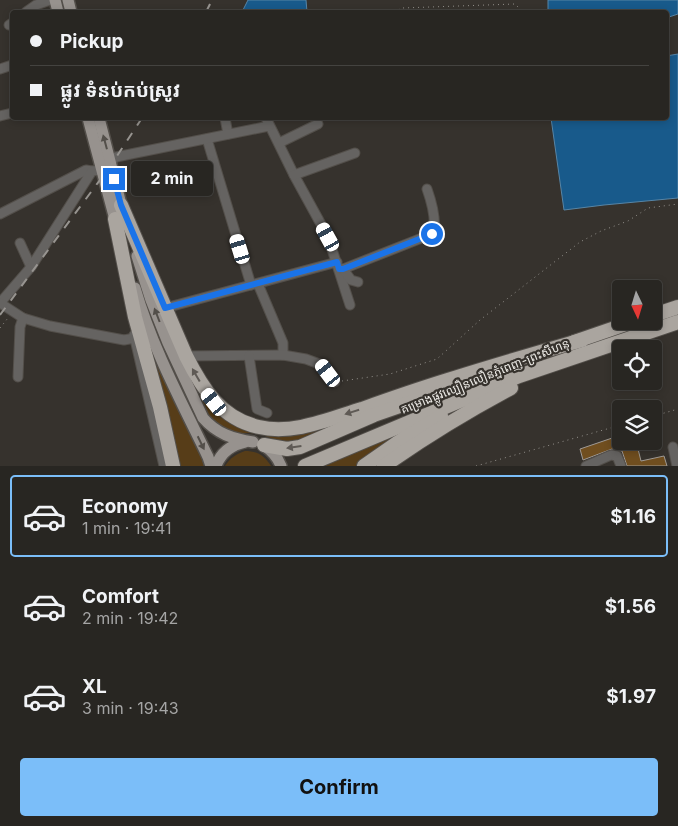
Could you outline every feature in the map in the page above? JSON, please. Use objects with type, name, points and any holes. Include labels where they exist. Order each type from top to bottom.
[{"type":"highway","points":[[121,205],[186,356],[207,392],[225,411],[246,424],[283,430],[318,423],[447,380],[582,340]]},
{"type":"highway","points":[[115,219],[138,338],[160,406],[173,466]]},
{"type":"highway","points":[[662,312],[678,307]]},
{"type":"highway","name":"គម្រោងផ្លូវល្បឿនលឿនភ្នំពេញ-ព្រះសីហនុ","points":[[305,466],[519,376],[678,322]]},
{"type":"highway","name":"គម្រោងផ្លូវល្បឿនលឿនភ្នំពេញ-ព្រះសីហនុ","points":[[259,444],[287,449],[300,447],[374,415],[612,329]]},
{"type":"highway","points":[[384,466],[468,411],[522,382],[611,344]]},
{"type":"highway","points":[[364,466],[397,442],[446,413],[519,376]]},
{"type":"main road","points":[[89,120],[142,313],[166,372],[211,466]]},
{"type":"main road","points":[[99,120],[101,167],[121,205],[154,308],[203,418],[210,427],[222,434],[259,444],[272,451],[278,459],[280,466]]},
{"type":"main road","points":[[216,466],[224,452],[233,446],[243,442],[259,444]]},
{"type":"street","points":[[29,10],[50,0]]},
{"type":"street","points":[[225,120],[228,134]]},
{"type":"street","points":[[164,466],[138,338],[124,340],[50,326],[23,318],[0,303],[31,267],[101,167],[116,157],[207,139],[268,122],[328,237],[350,305]]},
{"type":"street","points":[[279,143],[318,124]]},
{"type":"street","points":[[207,139],[255,284],[283,343],[284,355]]},
{"type":"street","points":[[294,175],[355,153]]},
{"type":"street","points":[[0,214],[86,170],[101,167]]},
{"type":"street","points":[[165,308],[255,284],[339,267],[434,232],[433,206],[428,189]]},
{"type":"street","points":[[20,243],[31,267]]},
{"type":"street","points":[[339,267],[351,280],[358,282]]},
{"type":"street","points":[[18,377],[20,327],[23,318]]},
{"type":"street","points":[[186,356],[284,355],[306,359],[322,365],[334,382]]},
{"type":"street","points":[[249,356],[256,409],[267,413]]},
{"type":"street","points":[[673,447],[677,466]]},
{"type":"street","points":[[586,466],[611,455],[617,456],[621,466]]},
{"type":"path","points":[[398,10],[402,8],[515,4],[519,10]]},
{"type":"path","points":[[334,382],[390,374],[437,359],[480,320],[580,242],[601,231],[628,221],[648,208],[678,204]]},
{"type":"path","points":[[0,328],[13,311]]},
{"type":"path","points":[[662,413],[678,408]]},
{"type":"path","points":[[476,466],[612,428]]},
{"type":"shaded area","points":[[159,364],[204,466],[179,466],[155,365]]},
{"type":"shaded area","points":[[199,391],[241,428],[330,425],[331,429],[301,441],[289,443],[254,433],[227,431],[211,417],[196,392]]},
{"type":"shaded area","points":[[388,436],[390,441],[357,466],[316,466]]},
{"type":"shaded area","points":[[245,451],[260,454],[271,466],[225,466],[239,453]]},
{"type":"water","points":[[248,0],[306,0],[307,10],[243,10]]},
{"type":"water","points":[[548,0],[678,0],[678,14],[669,17],[669,10],[548,10]]},
{"type":"water","points":[[678,54],[678,198],[564,210],[551,120],[669,120],[669,56]]},
{"type":"building","points":[[612,438],[612,449],[583,460],[580,449]]},
{"type":"building","points":[[617,450],[638,450],[641,461],[664,456],[667,466],[627,466],[622,451]]},
{"type":"railway","points":[[207,10],[212,0]]},
{"type":"railway","points":[[0,315],[111,165],[141,120]]},
{"type":"route","points":[[114,179],[121,205],[165,308],[337,262],[339,269],[343,269],[432,234]]}]
